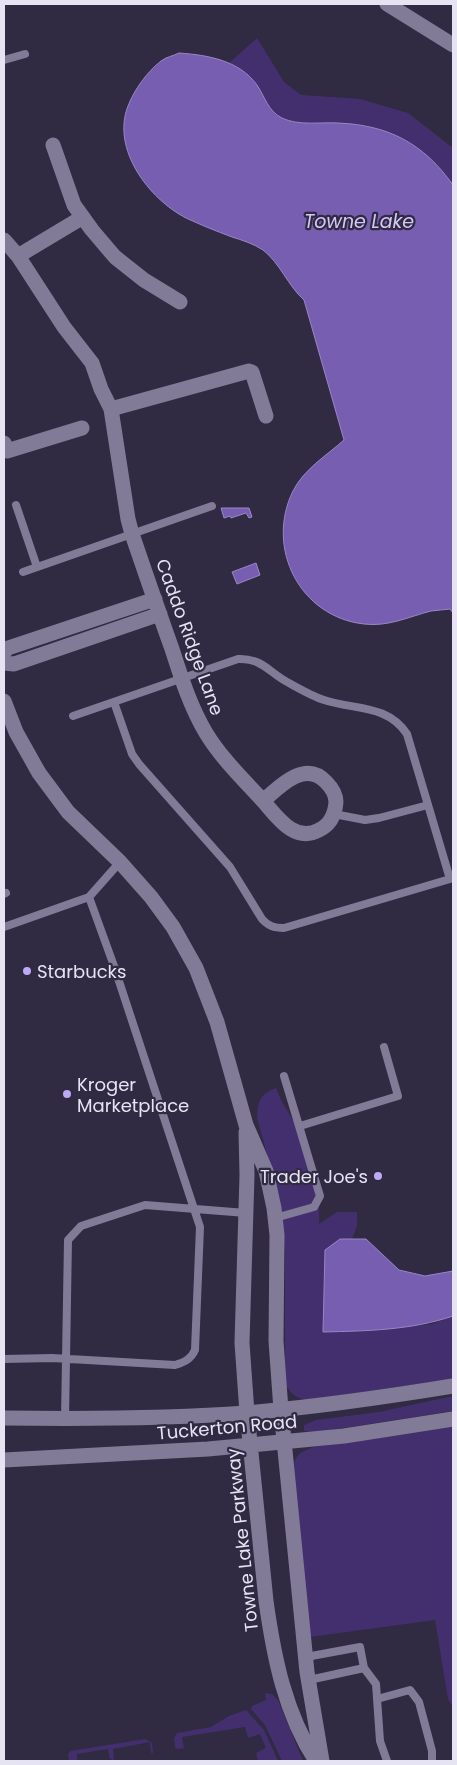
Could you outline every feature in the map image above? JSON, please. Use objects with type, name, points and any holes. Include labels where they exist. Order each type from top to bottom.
[{"type":"street","points":[[387,4],[453,45]]},
{"type":"street","points":[[53,145],[74,205],[115,257],[144,280],[180,302]]},
{"type":"street","points":[[18,256],[83,217]]},
{"type":"street","name":"Caddo Ridge Lane","points":[[4,240],[18,256],[64,327],[92,363],[101,389],[111,409],[132,534],[196,716],[221,754],[282,824],[293,831],[305,834],[318,831],[327,825],[334,814]]},
{"type":"street","points":[[111,409],[249,371],[252,372],[266,416]]},
{"type":"street","points":[[4,442],[7,451],[82,428]]},
{"type":"street","points":[[4,652],[8,648],[157,606]]},
{"type":"street","points":[[4,664],[14,664],[157,606]]},
{"type":"street","name":"Towne Lake Parkway","points":[[4,701],[16,732],[39,773],[68,812],[120,862],[151,897],[173,928],[196,968],[217,1022],[246,1125],[266,1171],[275,1218],[278,1269],[276,1350],[284,1442],[308,1670],[322,1761]]},
{"type":"street","points":[[262,801],[287,780],[300,774],[314,774],[324,780],[333,790],[336,801],[334,814]]},
{"type":"street","name":"Towne Lake Parkway","points":[[246,1125],[246,1213],[242,1343],[247,1413],[266,1601],[280,1678],[302,1740],[316,1761]]},
{"type":"street","name":"Tuckerton Road","points":[[4,1418],[132,1418],[247,1413],[453,1386]]},
{"type":"street","name":"Tuckerton Road","points":[[4,1460],[208,1449],[344,1436],[453,1420]]},
{"type":"street","points":[[280,1678],[308,1670]]},
{"type":"lane","points":[[4,60],[25,54]]},
{"type":"lane","points":[[16,505],[37,567]]},
{"type":"lane","points":[[23,572],[212,506]]},
{"type":"lane","points":[[73,716],[238,659],[249,659],[260,662],[284,681],[324,700],[376,711],[392,717],[407,734],[450,879],[284,928],[275,928],[267,925],[230,867],[132,754],[114,702]]},
{"type":"lane","points":[[334,814],[365,820],[380,818],[428,805]]},
{"type":"lane","points":[[4,927],[89,897],[120,862]]},
{"type":"lane","points":[[4,1359],[52,1358],[175,1365],[185,1362],[196,1350],[200,1227],[120,984],[89,897]]},
{"type":"lane","points":[[300,1126],[398,1096],[384,1047]]},
{"type":"lane","points":[[275,1218],[314,1207],[320,1196],[284,1076]]},
{"type":"lane","points":[[65,1418],[68,1240],[81,1226],[145,1205],[246,1213]]},
{"type":"lane","points":[[308,1670],[360,1648],[364,1668],[376,1684],[380,1741],[387,1761]]},
{"type":"lane","points":[[308,1670],[364,1668]]},
{"type":"lane","points":[[377,1699],[410,1690],[418,1702],[432,1751],[432,1761]]},
{"type":"shaded area","points":[[257,38],[284,82],[301,95],[360,99],[408,113],[453,148],[453,185],[445,174],[366,125],[300,123],[280,117],[266,104],[256,85],[242,71],[229,63]]},
{"type":"shaded area","points":[[276,1088],[299,1130],[319,1185],[319,1224],[337,1212],[357,1212],[357,1226],[352,1239],[339,1239],[366,1331],[432,1324],[453,1316],[453,1379],[309,1400],[295,1395],[285,1384],[285,1253],[279,1197],[257,1118],[260,1099],[270,1090]]},
{"type":"shaded area","points":[[453,1396],[453,1411],[317,1432],[304,1431],[304,1425],[316,1420],[379,1412]]},
{"type":"shaded area","points":[[453,1426],[453,1707],[448,1699],[435,1620],[310,1637],[293,1468],[299,1454],[313,1447]]},
{"type":"shaded area","points":[[265,1693],[272,1694],[278,1700],[303,1761],[282,1761],[265,1725],[251,1709],[252,1706],[266,1700]]},
{"type":"shaded area","points":[[246,1710],[264,1730],[278,1761],[258,1761],[256,1753],[266,1748],[260,1734],[248,1738],[245,1727],[182,1737],[184,1748],[177,1749],[175,1747],[174,1739],[177,1733],[211,1727],[229,1716]]},
{"type":"shaded area","points":[[145,1739],[152,1743],[153,1753],[151,1753],[150,1742],[113,1749],[114,1760],[110,1759],[108,1749],[77,1754],[77,1761],[69,1761],[68,1754],[71,1751]]},
{"type":"water","name":"Towne Lake","points":[[179,53],[211,57],[232,64],[250,77],[273,112],[282,118],[302,123],[356,125],[373,128],[404,139],[430,158],[453,185],[453,613],[450,609],[433,611],[390,623],[373,625],[341,619],[322,608],[306,594],[294,576],[286,556],[283,535],[285,513],[293,491],[309,469],[344,440],[304,300],[274,261],[263,250],[248,242],[192,221],[159,199],[147,186],[129,155],[125,139],[124,122],[128,106],[151,70],[165,58]]},
{"type":"water","points":[[221,508],[249,508],[252,517],[249,518],[246,513],[231,518],[230,516],[224,518]]},
{"type":"water","points":[[256,563],[260,575],[237,584],[232,572]]},
{"type":"water","points":[[340,1239],[366,1239],[399,1270],[425,1276],[453,1271],[453,1316],[405,1327],[323,1332],[325,1250]]},
{"type":"place","name":"Starbucks","points":[[27,971]]},
{"type":"place","name":"Kroger Marketplace","points":[[67,1094]]},
{"type":"place","name":"Trader Joe's","points":[[378,1176]]}]
